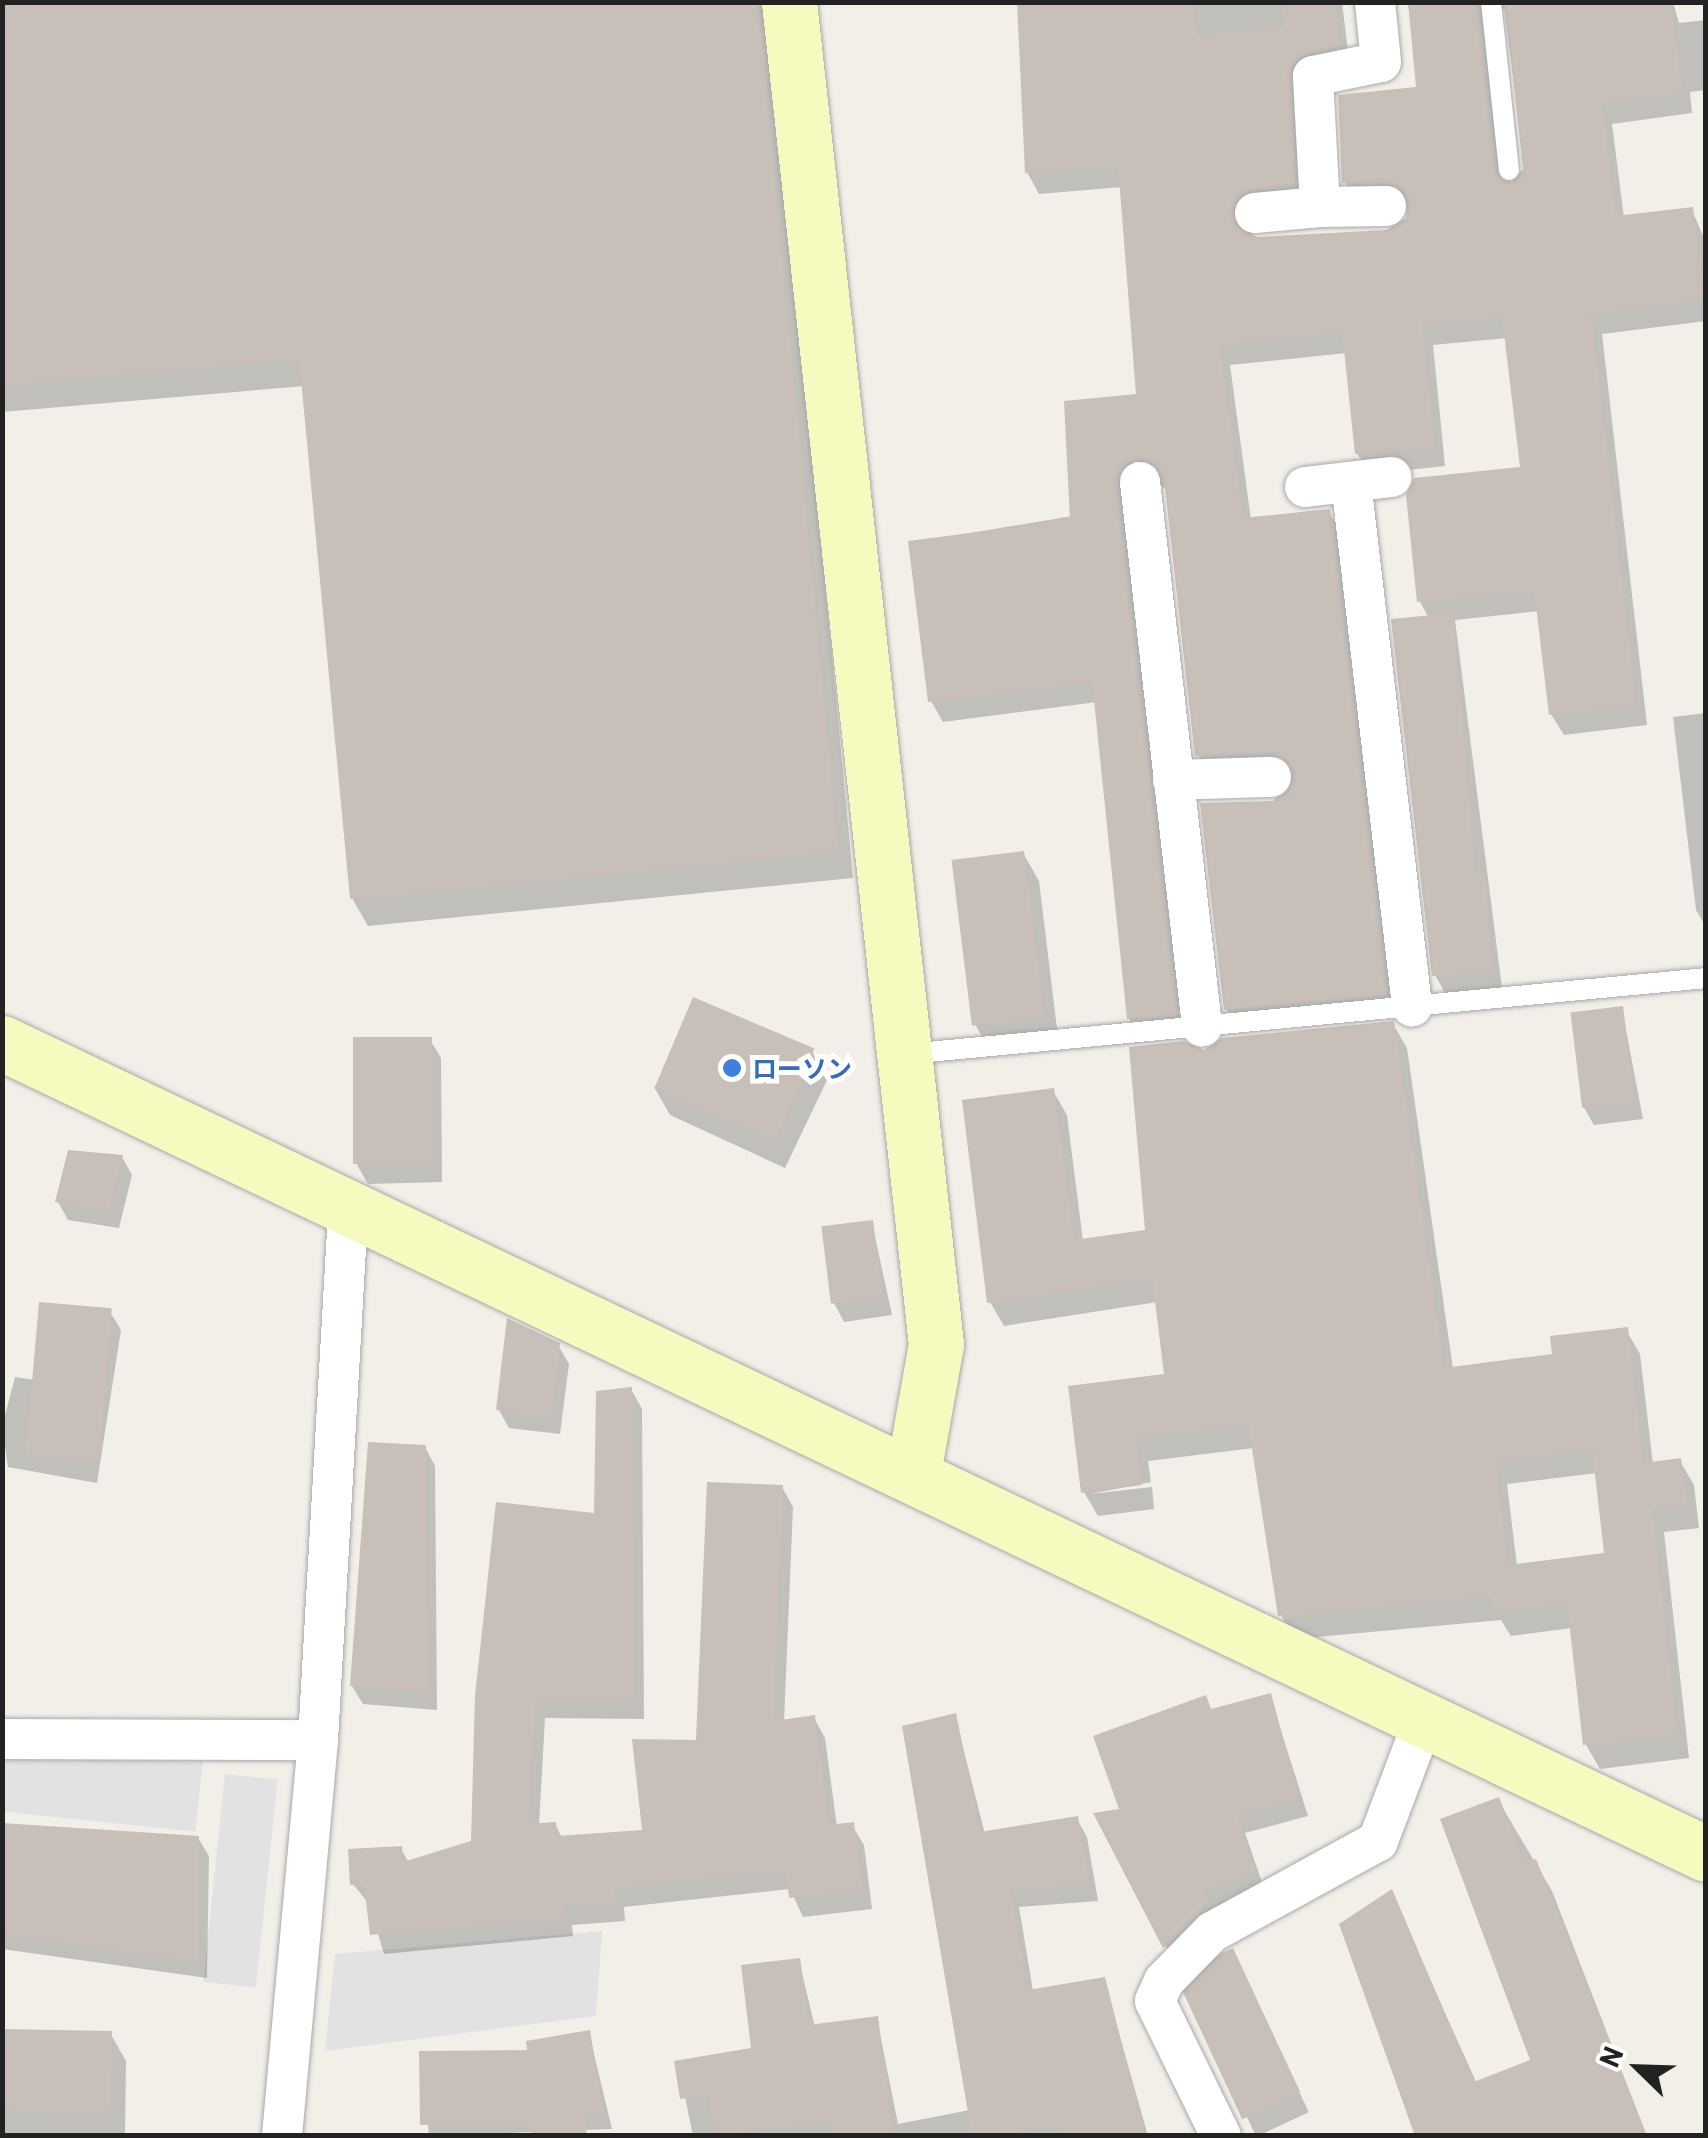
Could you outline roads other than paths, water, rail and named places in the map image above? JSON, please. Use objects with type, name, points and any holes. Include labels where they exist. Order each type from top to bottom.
[{"type":"street","points":[[789,2],[828,423],[907,1054],[936,1344],[913,1473]]},
{"type":"street","points":[[1320,207],[1313,76],[1381,62],[1375,2]]},
{"type":"street","points":[[1255,213],[1386,206]]},
{"type":"street","points":[[1305,488],[1391,478]]},
{"type":"street","points":[[1140,482],[1202,1026]]},
{"type":"street","points":[[1350,482],[1412,1006]]},
{"type":"street","points":[[1174,780],[1271,777]]},
{"type":"street","points":[[2,1043],[348,1214],[913,1473],[1423,1722],[1706,1854]]},
{"type":"street","points":[[282,2136],[318,1740],[348,1214]]},
{"type":"street","points":[[1221,2136],[1155,2000],[1164,1981],[1212,1932],[1378,1841],[1423,1722]]},
{"type":"street","points":[[2,1739],[318,1740]]},
{"type":"lane","points":[[1490,2],[1509,170]]},
{"type":"lane","points":[[907,1054],[1706,978]]},
{"type":"place","name":"ローソン","points":[[732,1068]]}]
